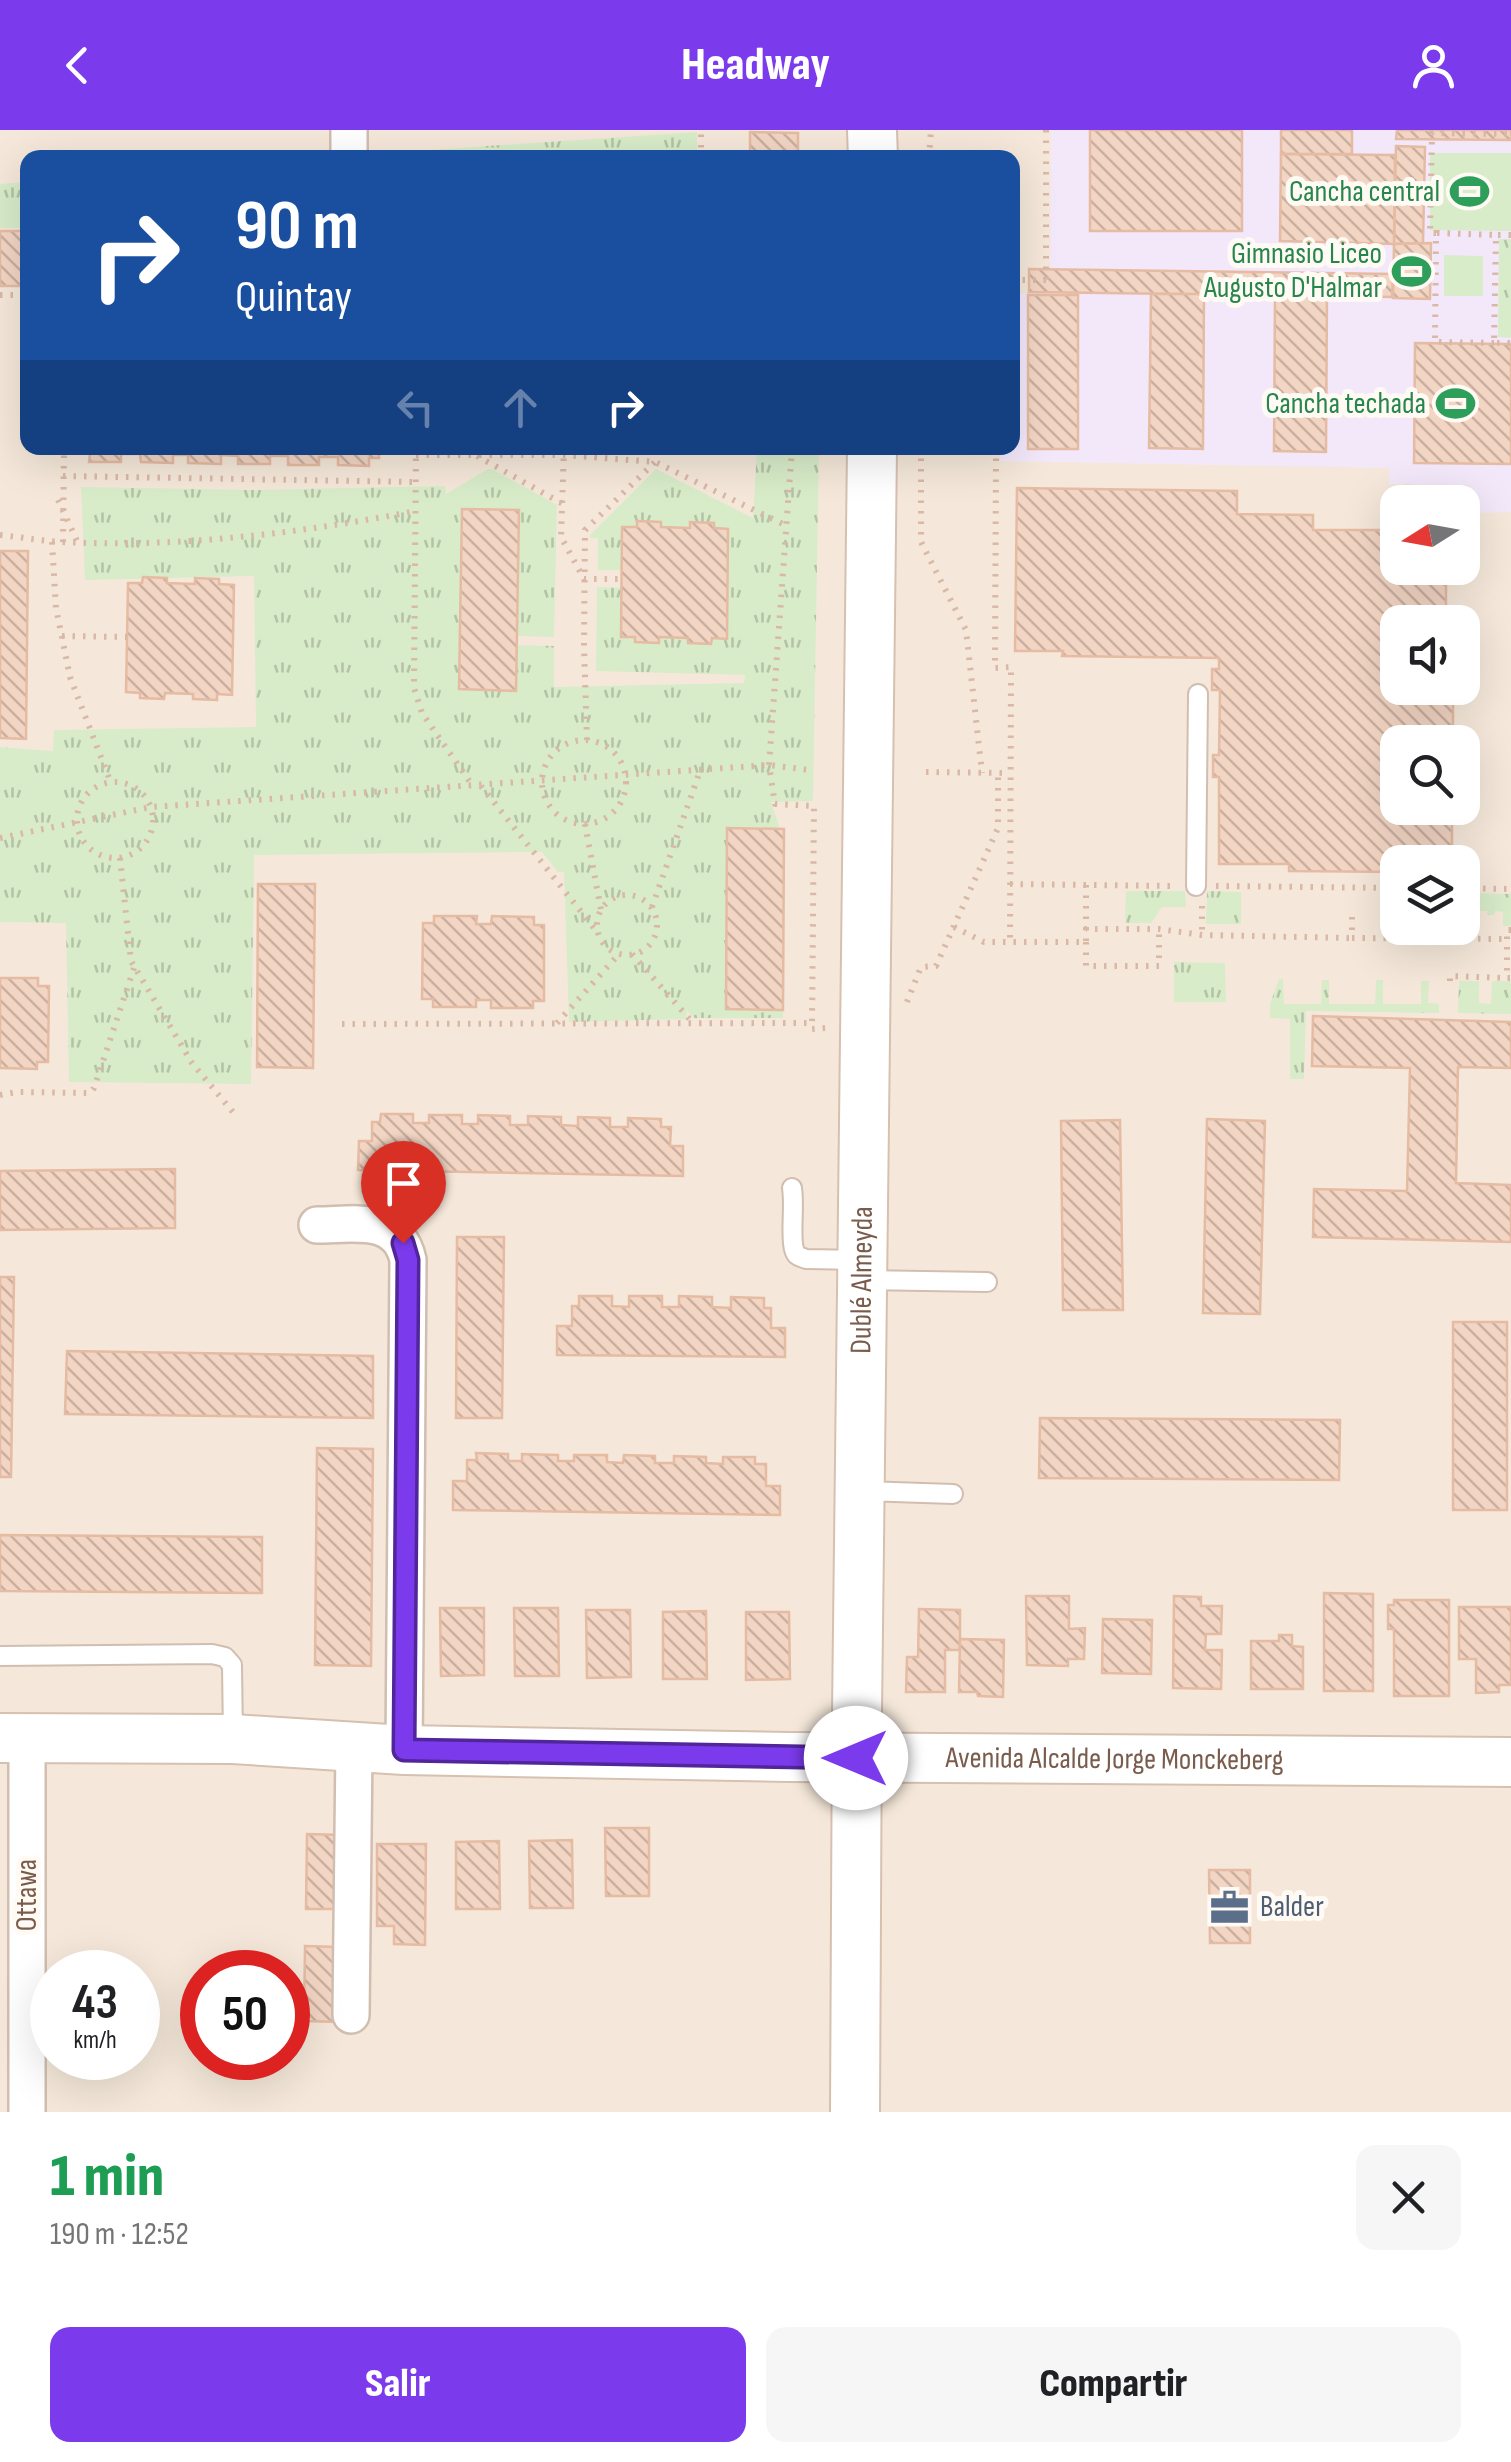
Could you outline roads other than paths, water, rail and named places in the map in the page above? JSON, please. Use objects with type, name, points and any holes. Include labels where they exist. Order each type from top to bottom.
[{"type":"main road","name":"Dublé Almeyda","points":[[855,2112],[872,455]]},
{"type":"main road","name":"Avenida Alcalde Jorge Monckeberg","points":[[14,1738],[232,1738],[404,1750],[856,1758],[1511,1762]]},
{"type":"street","points":[[317,1225],[386,1228],[400,1238],[408,1260],[404,1750]]},
{"type":"street","name":"Ottawa","points":[[14,1738],[26,2112]]},
{"type":"street","points":[[351,2015],[354,1748]]},
{"type":"lane","points":[[1196,886],[1198,694]]},
{"type":"lane","points":[[792,1188],[794,1250],[798,1256],[861,1270],[987,1282]]},
{"type":"lane","points":[[859,1491],[953,1494]]},
{"type":"lane","points":[[0,1656],[225,1657],[232,1665],[232,1738]]},
{"type":"place","name":"Cancha central","points":[[1470,192]]},
{"type":"place","name":"Gimnasio Liceo Augusto D'Halmar","points":[[1412,271]]},
{"type":"place","name":"Cancha techada","points":[[1456,404]]},
{"type":"place","name":"Balder","points":[[1230,1907]]}]
